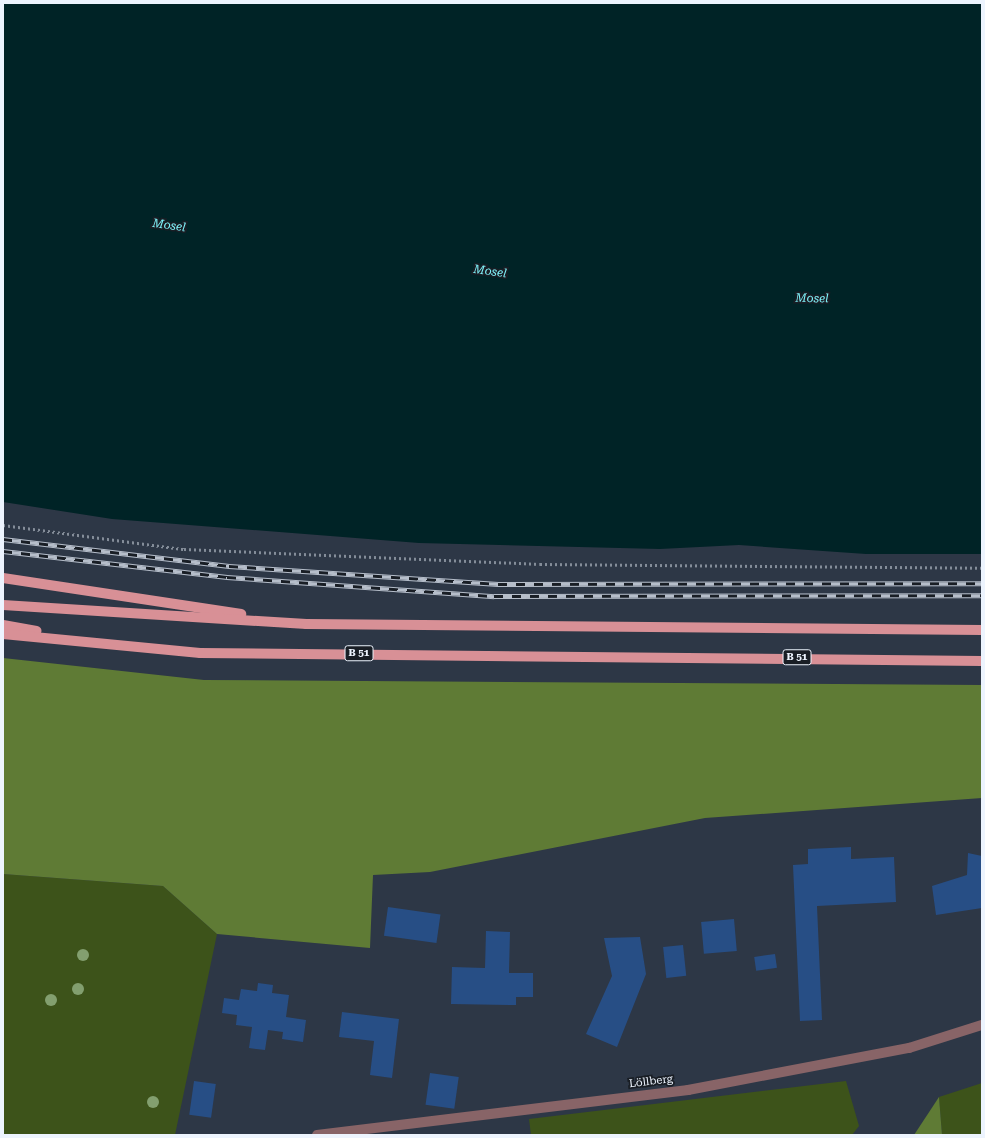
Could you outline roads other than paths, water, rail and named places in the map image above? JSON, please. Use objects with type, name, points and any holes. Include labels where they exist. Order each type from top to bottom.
[{"type":"main road","points":[[3,578],[306,624]]},
{"type":"main road","points":[[3,605],[306,624],[982,630]]},
{"type":"main road","name":"B 51","points":[[3,625],[106,645],[200,652],[982,661]]},
{"type":"main road","points":[[3,634],[106,645]]},
{"type":"street","name":"Löllberg","points":[[317,1135],[688,1090],[909,1048],[982,1025]]},
{"type":"water","name":"Mosel","points":[[3,3],[982,3],[982,554],[866,554],[739,545],[660,549],[419,543],[112,519],[3,502]]},
{"type":"railway","points":[[3,539],[229,566],[498,584],[982,583]]},
{"type":"railway","points":[[3,551],[227,577],[494,596],[982,595]]}]
